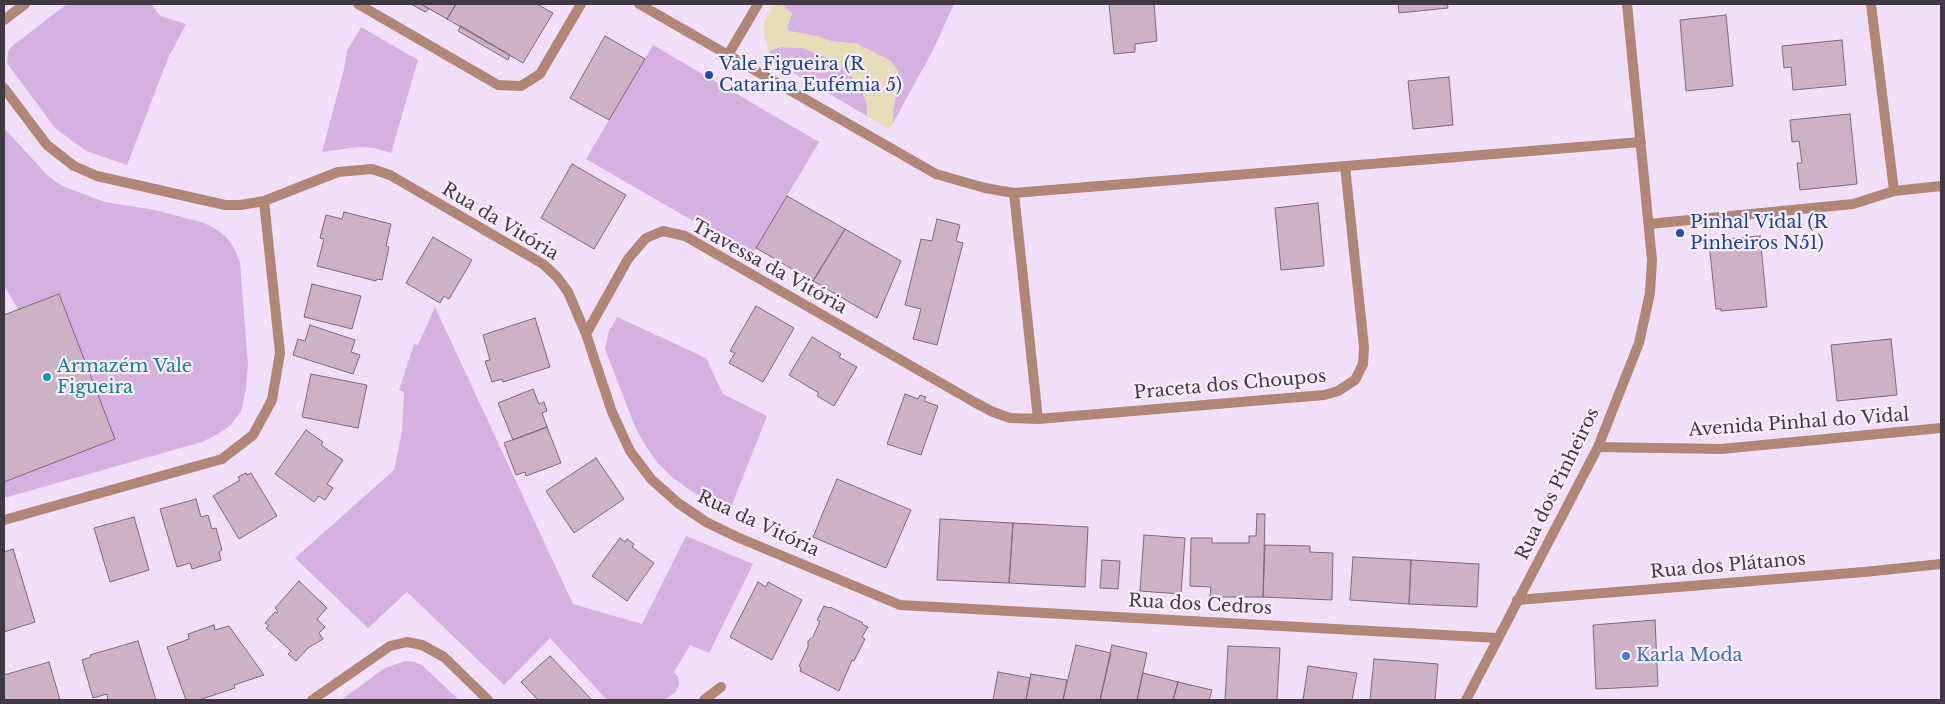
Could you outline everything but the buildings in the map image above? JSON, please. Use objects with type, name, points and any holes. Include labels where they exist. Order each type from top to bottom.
[{"type":"street","points":[[4,20],[26,4]]},
{"type":"street","points":[[358,4],[498,85],[513,86],[521,86],[540,74],[581,4]]},
{"type":"street","points":[[638,4],[936,174],[984,188],[1014,193],[1641,142]]},
{"type":"street","points":[[728,55],[758,4]]},
{"type":"street","name":"Rua dos Pinheiros","points":[[1466,700],[1598,447],[1639,343],[1650,293],[1652,260],[1627,4]]},
{"type":"street","points":[[1871,4],[1894,191]]},
{"type":"street","name":"Rua da Vitória","points":[[4,88],[47,145],[74,166],[98,176],[225,205],[242,206],[264,201],[338,172],[372,169],[390,175],[543,264],[558,276],[568,292],[586,334],[612,412],[630,451],[651,479],[678,504],[706,522],[737,537],[900,605]]},
{"type":"street","name":"Praceta dos Choupos","points":[[947,386],[993,412],[1010,418],[1038,419],[1324,394],[1338,391],[1355,380],[1363,364],[1364,347],[1344,166]]},
{"type":"street","points":[[1649,224],[1854,204],[1894,191],[1941,186]]},
{"type":"street","points":[[1014,193],[1038,419]]},
{"type":"street","points":[[4,520],[222,459],[253,435],[272,400],[280,353],[264,201]]},
{"type":"street","name":"Travessa da Vitória","points":[[586,334],[628,259],[646,238],[664,231],[685,236],[947,386]]},
{"type":"street","name":"Avenida Pinhal do Vidal","points":[[1598,447],[1721,449],[1941,428]]},
{"type":"street","name":"Rua dos Plátanos","points":[[1517,600],[1941,564]]},
{"type":"street","name":"Rua dos Cedros","points":[[900,605],[1498,638]]},
{"type":"street","points":[[312,700],[390,646],[407,642],[422,645],[444,656],[488,700]]},
{"type":"street","points":[[704,700],[721,687]]},
{"type":"shaded area","points":[[67,4],[151,4],[160,16],[186,24],[169,56],[127,165],[86,151],[55,128],[7,63],[8,52],[11,47]]},
{"type":"shaded area","points":[[782,4],[954,4],[933,50],[893,123],[893,110],[897,89],[891,61],[857,44],[831,41],[789,31],[787,27],[792,14]]},
{"type":"shaded area","points":[[361,27],[418,60],[391,153],[375,148],[358,147],[322,152],[347,51]]},
{"type":"shaded area","points":[[653,45],[819,142],[752,255],[586,159]]},
{"type":"shaded area","points":[[780,47],[803,48],[830,59],[849,72],[862,90],[867,106],[867,116],[780,65],[769,51]]},
{"type":"shaded area","points":[[4,128],[47,175],[62,186],[105,202],[155,210],[204,223],[216,229],[228,239],[240,263],[248,365],[246,389],[241,411],[231,425],[202,442],[4,498],[4,315],[18,309],[4,286]]},
{"type":"shaded area","points":[[435,307],[573,604],[642,624],[686,536],[753,564],[709,653],[690,645],[674,672],[678,677],[679,684],[676,692],[664,700],[607,700],[550,638],[504,685],[407,592],[368,628],[295,558],[394,470],[402,432],[404,392],[399,390],[414,344],[418,345]]},
{"type":"shaded area","points":[[617,317],[706,358],[723,394],[767,416],[729,512],[694,493],[672,477],[658,463],[636,429],[605,349],[609,331]]},
{"type":"shaded area","points":[[405,661],[422,665],[459,700],[341,700],[385,668]]},
{"type":"sand","points":[[773,4],[782,4],[792,14],[787,27],[789,31],[831,41],[857,44],[891,61],[899,73],[893,110],[893,123],[889,129],[867,116],[867,106],[862,90],[849,72],[830,59],[803,48],[780,47],[769,51],[764,35],[764,23]]},
{"type":"place","name":"Vale Figueira (R Catarina Eufémia 5)","points":[[709,75]]},
{"type":"place","name":"Pinhal Vidal (R Pinheiros N51)","points":[[1680,233]]},
{"type":"place","name":"Armazém Vale Figueira","points":[[47,377]]},
{"type":"place","name":"Karla Moda","points":[[1626,656]]}]
